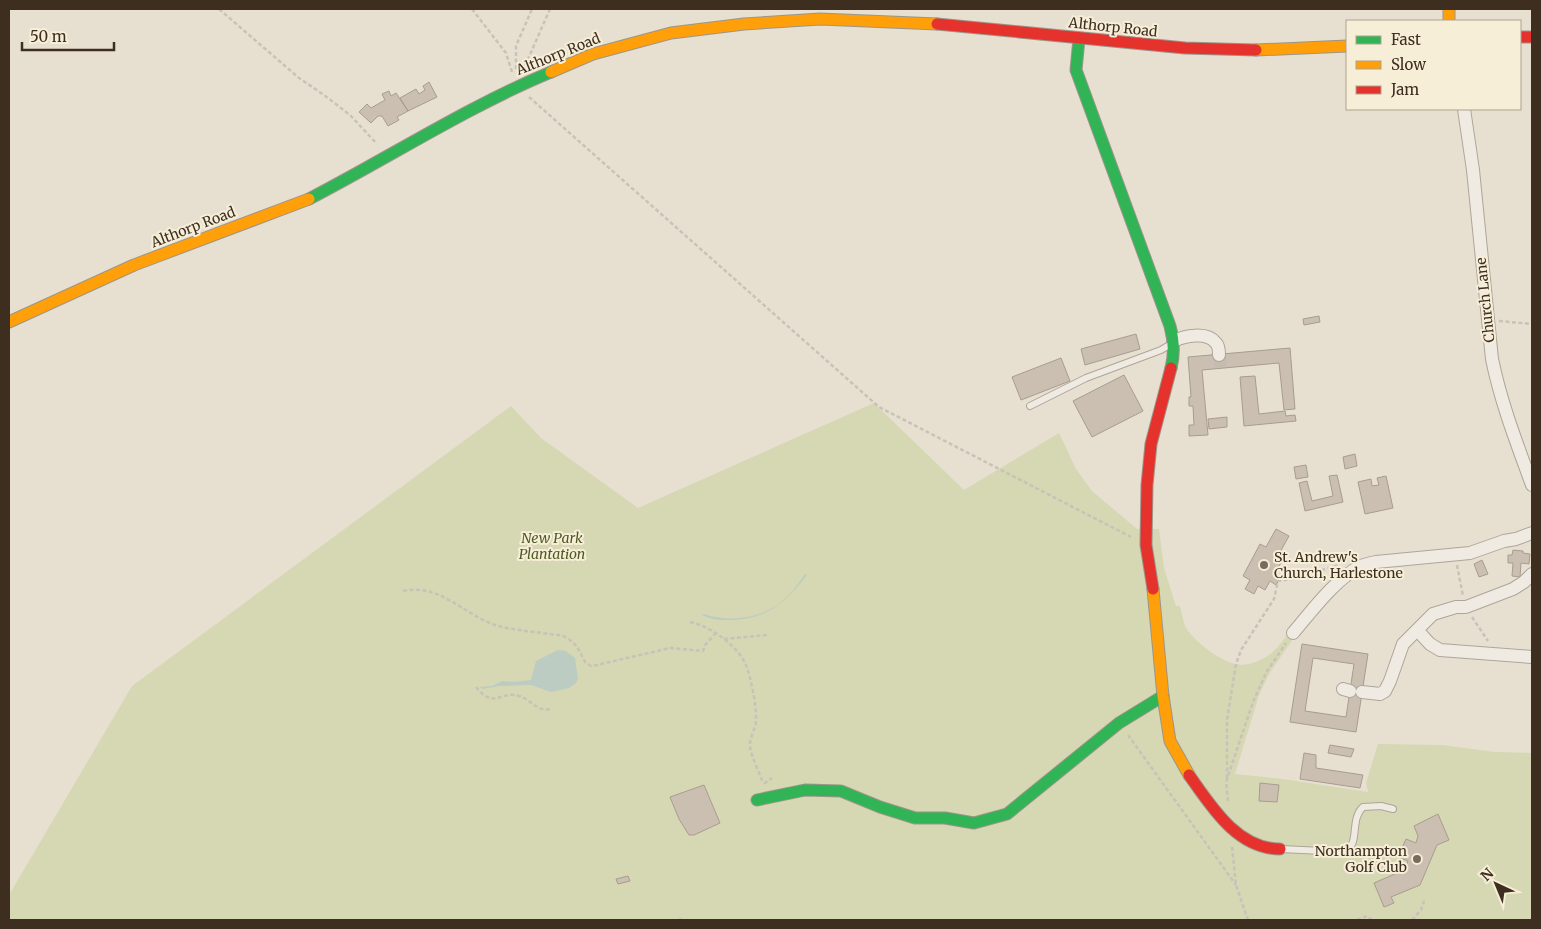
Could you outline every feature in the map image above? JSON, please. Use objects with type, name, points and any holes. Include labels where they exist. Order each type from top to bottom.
[{"type":"main road","name":"Althorp Road","points":[[9,322],[134,265],[306,200],[517,86],[593,54],[671,33],[744,24],[820,19],[916,22],[1203,49],[1264,50],[1346,46]]},
{"type":"main road","points":[[1079,38],[1076,70],[1081,87],[1174,341],[1172,369],[1151,444],[1146,545],[1155,605],[1163,696],[1170,740],[1182,764],[1208,801],[1231,828],[1254,845],[1268,849],[1280,849]]},
{"type":"main road","points":[[757,800],[805,790],[840,791],[880,807],[915,818],[945,818],[974,823],[1007,814],[1119,723],[1163,696]]},
{"type":"street","name":"Church Lane","points":[[1464,110],[1473,170],[1492,359],[1496,381],[1512,433],[1532,485]]},
{"type":"street","points":[[1174,341],[1188,336],[1211,338],[1217,343],[1220,354]]},
{"type":"street","points":[[1293,633],[1323,598],[1347,575],[1362,565],[1376,562],[1455,556],[1478,551],[1504,540],[1516,539],[1532,533]]},
{"type":"street","points":[[1352,691],[1380,694],[1385,690],[1403,644],[1433,614],[1456,607],[1466,607],[1513,589],[1532,574]]},
{"type":"street","points":[[1418,631],[1430,644],[1440,650],[1532,657]]},
{"type":"lane","points":[[1030,406],[1086,378],[1161,350],[1174,341]]},
{"type":"lane","points":[[1280,849],[1344,852],[1352,846],[1355,836],[1355,822],[1363,807],[1381,806],[1393,809]]},
{"type":"path","points":[[219,9],[299,78],[324,94],[350,115],[388,156]]},
{"type":"path","points":[[472,9],[506,53],[517,86],[879,407],[1146,545]]},
{"type":"path","points":[[517,86],[516,46],[532,9]]},
{"type":"path","points":[[517,86],[550,9]]},
{"type":"path","points":[[1487,320],[1532,324]]},
{"type":"path","points":[[1455,556],[1466,607],[1490,643]]},
{"type":"path","points":[[1248,920],[1236,885],[1226,782],[1227,720],[1236,664],[1241,650],[1274,599],[1278,581],[1292,579],[1338,565],[1362,565]]},
{"type":"path","points":[[403,590],[415,588],[438,595],[495,625],[523,631],[561,635],[574,643],[580,650],[585,662],[591,666],[670,648],[703,651],[705,645],[715,634]]},
{"type":"path","points":[[690,622],[724,639],[735,649],[746,665],[757,718],[750,747],[762,780],[765,783],[772,778]]},
{"type":"path","points":[[1226,782],[1253,702],[1266,673],[1293,633]]},
{"type":"path","points":[[724,639],[767,635]]},
{"type":"path","points":[[476,687],[483,695],[490,698],[520,696],[544,710],[552,709]]},
{"type":"path","points":[[1119,723],[1236,885]]},
{"type":"path","points":[[1412,920],[1422,910],[1424,901]]},
{"type":"path","points":[[1357,920],[1367,916],[1372,920]]},
{"type":"green space","name":"Northampton Golf Club","points":[[874,403],[964,490],[1059,433],[1076,469],[1092,491],[1137,529],[1159,529],[1164,568],[1176,606],[1180,606],[1186,628],[1202,645],[1223,659],[1239,665],[1256,662],[1266,657],[1289,632],[1295,636],[1269,674],[1259,695],[1235,774],[1368,792],[1366,783],[1378,744],[1442,745],[1495,752],[1532,753],[1532,920],[9,920],[9,895],[132,686],[511,406],[541,438],[638,508]]},
{"type":"shaded area","points":[[805,574],[807,575],[790,595],[781,603],[772,609],[762,614],[739,620],[713,619],[702,615],[741,618],[759,614],[776,606]]},
{"type":"shaded area","points":[[558,650],[566,651],[575,658],[578,678],[576,683],[569,688],[551,692],[531,685],[499,686],[483,689],[479,687],[492,686],[502,681],[531,680],[536,661]]},
{"type":"building","points":[[429,82],[437,97],[408,111],[400,98],[416,89],[419,94],[425,90],[423,86]]},
{"type":"building","points":[[389,91],[391,96],[396,93],[408,111],[397,117],[399,120],[388,126],[382,116],[378,116],[371,123],[359,112],[367,104],[371,108],[385,100],[382,94]]},
{"type":"building","points":[[1319,316],[1320,322],[1304,325],[1303,319]]},
{"type":"building","points":[[1136,334],[1140,349],[1085,365],[1081,349]]},
{"type":"building","points":[[1290,348],[1295,409],[1284,410],[1279,363],[1202,370],[1208,435],[1189,436],[1189,425],[1194,425],[1193,406],[1189,406],[1189,397],[1191,397],[1188,357]]},
{"type":"building","points":[[1061,358],[1070,381],[1021,400],[1012,377]]},
{"type":"building","points":[[1124,375],[1143,411],[1092,437],[1073,401]]},
{"type":"building","points":[[1255,376],[1259,414],[1285,411],[1286,416],[1295,415],[1296,421],[1244,426],[1240,377]]},
{"type":"building","points":[[1227,417],[1227,427],[1209,429],[1208,419]]},
{"type":"building","points":[[1355,454],[1357,466],[1345,469],[1343,457]]},
{"type":"building","points":[[1306,465],[1308,477],[1296,479],[1294,467]]},
{"type":"building","points":[[1337,475],[1343,502],[1305,511],[1299,483],[1307,481],[1312,501],[1333,496],[1329,476]]},
{"type":"building","points":[[1386,476],[1393,508],[1365,514],[1358,482],[1371,479],[1372,486],[1379,485],[1377,478]]},
{"type":"building","name":"St. Andrew's Church, Harlestone","points":[[1276,529],[1289,536],[1279,554],[1284,557],[1275,574],[1281,577],[1276,585],[1270,581],[1265,590],[1258,586],[1254,594],[1245,589],[1250,580],[1243,576],[1260,544],[1266,547]]},
{"type":"building","points":[[1513,550],[1530,554],[1529,564],[1521,563],[1520,577],[1512,576],[1513,563],[1508,563],[1508,555],[1512,555]]},
{"type":"building","points":[[1482,560],[1488,574],[1479,577],[1474,564]]},
{"type":"building","points":[[1302,644],[1368,654],[1356,732],[1290,722]],"holes":[[[1313,658],[1354,664],[1346,717],[1305,711]]]},
{"type":"building","points":[[1330,745],[1354,749],[1351,757],[1328,753]]},
{"type":"building","points":[[1304,753],[1316,755],[1316,768],[1363,775],[1360,788],[1300,779]]},
{"type":"building","points":[[1260,783],[1279,785],[1277,802],[1259,801]]},
{"type":"building","points":[[704,785],[720,823],[694,835],[689,835],[679,819],[670,797]]},
{"type":"building","name":"Northampton Golf Club","points":[[1438,814],[1449,840],[1437,845],[1420,885],[1391,897],[1394,903],[1384,907],[1374,883],[1404,870],[1408,861],[1398,857],[1406,839],[1416,843],[1418,836],[1414,826]]},
{"type":"building","points":[[628,876],[630,881],[618,884],[616,879]]},
{"type":"tunnel","points":[[1219,355],[1221,367]]},
{"type":"traffic: fast","points":[[1079,39],[1076,70],[1170,326],[1174,347],[1171,368]]},
{"type":"traffic: fast","points":[[309,199],[459,116],[551,72]]},
{"type":"traffic: fast","points":[[757,800],[805,790],[841,791],[880,807],[915,818],[945,818],[974,823],[1007,814],[1119,723],[1163,696]]},
{"type":"traffic: slow","points":[[1449,9],[1449,20]]},
{"type":"traffic: slow","points":[[551,72],[593,54],[671,33],[744,24],[820,19],[937,24]]},
{"type":"traffic: slow","points":[[1256,50],[1346,46]]},
{"type":"traffic: slow","points":[[9,322],[134,265],[309,199]]},
{"type":"traffic: slow","points":[[1153,589],[1163,696],[1170,741],[1189,775]]},
{"type":"traffic: jam","points":[[937,24],[1185,48],[1256,50]]},
{"type":"traffic: jam","points":[[1521,37],[1532,37]]},
{"type":"traffic: jam","points":[[1153,589],[1146,545],[1147,485],[1151,444],[1171,368]]},
{"type":"traffic: jam","points":[[1189,775],[1206,800],[1238,834],[1251,842],[1265,847],[1280,849]]},
{"type":"place","name":"St. Andrew's Church, Harlestone","points":[[1264,565]]},
{"type":"place","name":"Northampton Golf Club","points":[[1417,859]]},
{"type":"park label","name":"New Park Plantation","points":[[552,546]]}]
